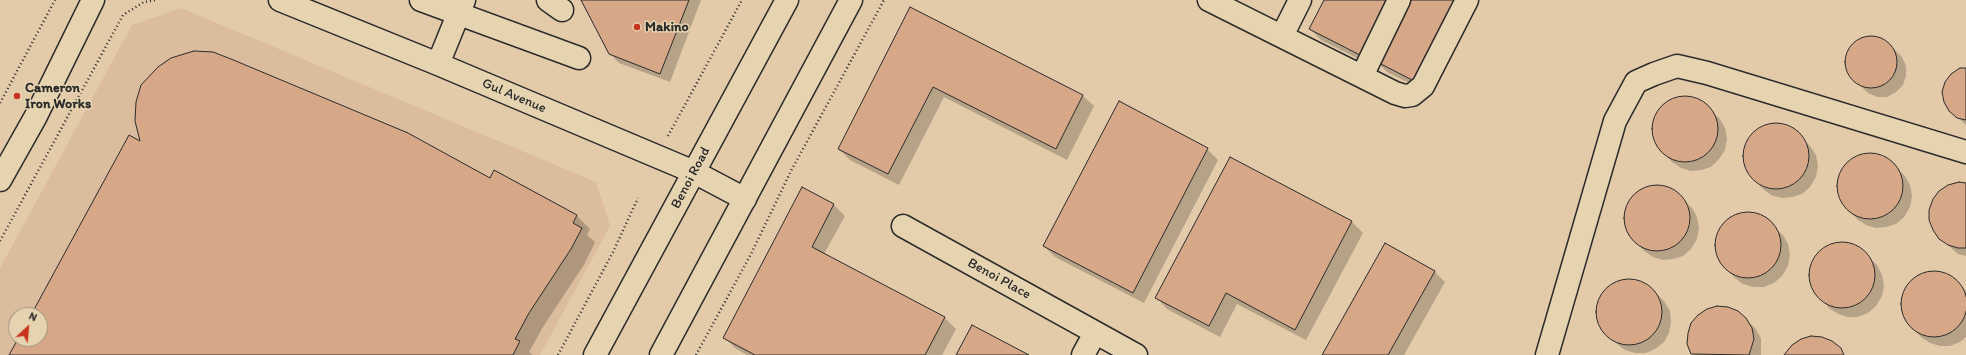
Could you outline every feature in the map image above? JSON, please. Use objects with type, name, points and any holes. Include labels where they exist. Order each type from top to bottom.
[{"type":"street","points":[[0,180],[36,116],[94,0]]},
{"type":"street","name":"Gul Avenue","points":[[280,0],[438,64],[694,172],[745,199]]},
{"type":"street","points":[[421,0],[461,7],[579,58]]},
{"type":"street","name":"Benoi Road","points":[[595,355],[787,0]]},
{"type":"street","points":[[661,355],[851,0]]},
{"type":"street","points":[[1209,0],[1395,93],[1405,96],[1418,92],[1423,86],[1467,0]]},
{"type":"street","points":[[1282,36],[1300,0]]},
{"type":"street","points":[[1362,76],[1399,0]]},
{"type":"street","points":[[438,64],[461,7]]},
{"type":"street","points":[[1547,355],[1615,121],[1636,82],[1677,66],[1707,73],[1966,152]]},
{"type":"street","name":"Benoi Place","points":[[903,226],[1136,355]]},
{"type":"street","points":[[1083,355],[1095,333]]},
{"type":"path","points":[[0,103],[55,0]]},
{"type":"path","points":[[0,241],[123,15],[143,1],[155,0]]},
{"type":"path","points":[[668,136],[742,0]]},
{"type":"path","points":[[696,355],[751,254],[791,171],[884,0]]},
{"type":"path","points":[[558,355],[613,252],[638,198]]},
{"type":"shaded area","points":[[181,8],[596,182],[610,226],[540,355],[0,355],[0,268],[132,25]]},
{"type":"building","name":"Makino","points":[[581,0],[689,0],[660,74],[609,54]]},
{"type":"building","points":[[1324,0],[1390,0],[1362,56],[1309,29]]},
{"type":"building","points":[[1406,0],[1462,0],[1420,84],[1375,61]]},
{"type":"building","points":[[910,7],[1083,95],[1056,149],[933,87],[888,174],[838,149]]},
{"type":"building","points":[[1866,36],[1876,36],[1890,43],[1897,57],[1897,67],[1890,81],[1876,88],[1866,88],[1856,84],[1849,77],[1845,67],[1845,57],[1849,47],[1856,40]]},
{"type":"building","points":[[194,51],[213,52],[408,133],[490,178],[494,170],[577,215],[573,223],[582,228],[571,249],[529,313],[515,339],[520,341],[513,355],[9,355],[14,347],[48,347],[48,307],[35,307],[129,135],[140,141],[135,121],[136,102],[141,85],[158,67],[171,58]]},
{"type":"building","points":[[1960,68],[1966,68],[1966,120],[1957,118],[1949,111],[1944,102],[1942,92],[1945,82],[1951,74]]},
{"type":"building","points":[[1685,96],[1698,99],[1708,106],[1715,116],[1718,129],[1715,142],[1708,152],[1698,159],[1685,162],[1672,159],[1662,152],[1655,142],[1652,129],[1655,116],[1662,106],[1672,99]]},
{"type":"building","points":[[1119,101],[1208,148],[1133,293],[1043,246]]},
{"type":"building","points":[[1776,123],[1789,126],[1799,133],[1806,143],[1809,156],[1806,169],[1799,179],[1789,186],[1776,189],[1763,186],[1753,179],[1746,169],[1743,156],[1746,143],[1753,133],[1763,126]]},
{"type":"building","points":[[1870,153],[1883,156],[1893,163],[1900,173],[1903,186],[1900,199],[1893,209],[1883,216],[1870,219],[1857,216],[1847,209],[1840,199],[1837,186],[1840,173],[1847,163],[1857,156]]},
{"type":"building","points":[[1230,157],[1352,221],[1295,330],[1226,293],[1209,326],[1155,298]]},
{"type":"building","points":[[1959,182],[1966,183],[1966,248],[1958,248],[1948,245],[1939,239],[1929,220],[1929,210],[1933,199],[1939,191],[1948,185]]},
{"type":"building","points":[[1657,185],[1670,188],[1680,195],[1687,205],[1690,218],[1687,231],[1680,241],[1670,248],[1657,251],[1644,248],[1634,241],[1627,231],[1624,218],[1627,205],[1634,195],[1644,188]]},
{"type":"building","points":[[802,187],[834,204],[812,247],[945,317],[925,355],[755,355],[723,338]]},
{"type":"building","points":[[1748,212],[1761,215],[1771,222],[1778,232],[1781,245],[1778,258],[1771,268],[1761,275],[1748,278],[1735,275],[1725,268],[1718,258],[1715,245],[1718,232],[1725,222],[1735,215]]},
{"type":"building","points":[[1842,242],[1855,245],[1865,252],[1872,262],[1875,275],[1872,288],[1865,298],[1855,305],[1842,308],[1829,305],[1819,298],[1812,288],[1809,275],[1812,262],[1819,252],[1829,245]]},
{"type":"building","points":[[1385,243],[1435,271],[1388,355],[1322,355]]},
{"type":"building","points":[[1934,271],[1947,274],[1957,281],[1964,291],[1967,304],[1964,317],[1957,327],[1947,334],[1934,337],[1921,334],[1911,327],[1904,317],[1901,304],[1904,291],[1911,281],[1921,274]]},
{"type":"building","points":[[1629,279],[1642,282],[1652,289],[1659,299],[1662,312],[1659,325],[1652,335],[1642,342],[1629,345],[1616,342],[1606,335],[1599,325],[1596,312],[1599,299],[1606,289],[1616,282]]},
{"type":"building","points":[[1717,306],[1728,307],[1738,311],[1746,318],[1752,328],[1754,339],[1749,355],[1691,354],[1687,344],[1691,323],[1698,315],[1707,309]]},
{"type":"building","points":[[972,325],[1029,355],[956,355]]},
{"type":"building","points":[[1811,336],[1822,337],[1832,341],[1841,348],[1844,355],[1784,355],[1792,345],[1801,339]]},
{"type":"place","name":"Makino","points":[[637,27]]},
{"type":"place","name":"Cameron Iron Works","points":[[17,96]]}]
